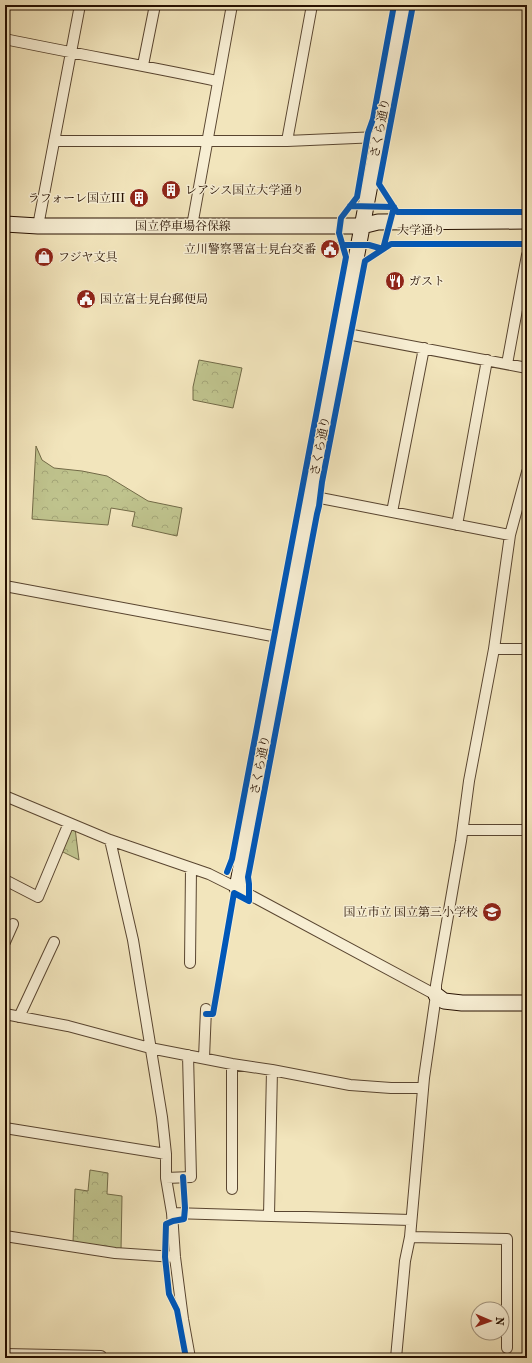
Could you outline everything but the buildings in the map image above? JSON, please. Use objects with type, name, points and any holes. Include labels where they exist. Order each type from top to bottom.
[{"type":"street","points":[[38,226],[80,5]]},
{"type":"street","points":[[143,65],[155,5]]},
{"type":"street","points":[[192,226],[217,81],[232,5]]},
{"type":"street","points":[[287,140],[312,5]]},
{"type":"street","name":"さくら通り","points":[[237,888],[404,5]]},
{"type":"street","points":[[5,39],[71,53],[143,65],[217,81]]},
{"type":"street","points":[[54,141],[207,141],[378,137]]},
{"type":"street","name":"大学通り","points":[[362,226],[378,222],[527,220]]},
{"type":"street","name":"国立停車場谷保線","points":[[5,224],[38,226],[362,226]]},
{"type":"street","name":"大学通り","points":[[362,226],[380,230],[527,230]]},
{"type":"street","points":[[507,364],[527,255]]},
{"type":"street","points":[[342,333],[527,368]]},
{"type":"street","points":[[392,512],[424,348]]},
{"type":"street","points":[[457,525],[487,360]]},
{"type":"street","points":[[396,1358],[405,1261],[410,1237],[423,1088],[436,995],[436,985],[463,830],[469,781],[494,649],[510,535],[527,472]]},
{"type":"street","points":[[310,496],[510,535]]},
{"type":"street","points":[[5,586],[284,638]]},
{"type":"street","points":[[494,649],[527,649]]},
{"type":"street","points":[[5,796],[110,840],[209,874],[436,995],[444,1001],[462,1003],[527,1004]]},
{"type":"street","points":[[5,880],[38,897],[69,823]]},
{"type":"street","points":[[463,830],[527,830]]},
{"type":"street","points":[[110,840],[133,940],[162,1117],[166,1154],[166,1178],[172,1213],[183,1319],[190,1358]]},
{"type":"street","points":[[190,963],[192,869]]},
{"type":"street","points":[[5,942],[13,924]]},
{"type":"street","points":[[19,1017],[54,942]]},
{"type":"street","points":[[204,1058],[206,1010]]},
{"type":"street","points":[[5,1014],[68,1026],[150,1048],[350,1085],[391,1088],[423,1088]]},
{"type":"street","points":[[166,1178],[191,1177],[188,1055]]},
{"type":"street","points":[[232,1064],[232,1189]]},
{"type":"street","points":[[269,1215],[272,1070]]},
{"type":"street","points":[[5,1128],[166,1154]]},
{"type":"street","points":[[172,1213],[411,1220]]},
{"type":"street","points":[[5,1236],[115,1253],[176,1257]]},
{"type":"street","points":[[410,1237],[507,1238],[507,1348]]},
{"type":"street","points":[[5,1354],[101,1356]]},
{"type":"green space","points":[[199,360],[242,368],[233,408],[193,400],[193,387]]},
{"type":"green space","points":[[36,446],[42,460],[54,468],[82,471],[107,476],[148,501],[182,508],[177,536],[132,526],[135,512],[111,508],[108,525],[32,519]]},
{"type":"green space","points":[[75,828],[79,860],[61,851],[68,831]]},
{"type":"green space","points":[[90,1170],[108,1173],[107,1194],[122,1196],[121,1251],[73,1242],[75,1189],[88,1191]]},
{"type":"cycle path","points":[[227,872],[232,859],[346,257],[339,233],[341,218],[357,197],[368,133],[373,119],[394,5]]},
{"type":"cycle path","points":[[413,5],[379,184],[397,212],[527,212]]},
{"type":"cycle path","points":[[343,245],[369,245],[383,249],[394,207],[350,206]]},
{"type":"cycle path","points":[[206,1014],[213,1014],[234,893],[249,901],[248,877],[365,261],[391,244],[527,244]]},
{"type":"cycle path","points":[[183,1177],[185,1208],[184,1219],[166,1224],[165,1257],[169,1294],[177,1310],[186,1358]]},
{"type":"place","name":"レアシス国立大学通り","points":[[171,190]]},
{"type":"place","name":"ラフォーレ国立III","points":[[139,198]]},
{"type":"place","name":"立川警察署富士見台交番","points":[[330,249]]},
{"type":"place","name":"フジヤ文具","points":[[44,257]]},
{"type":"place","name":"ガスト","points":[[395,281]]},
{"type":"place","name":"国立富士見台郵便局","points":[[86,299]]},
{"type":"place","name":"国立市立 国立第三小学校","points":[[492,912]]}]
